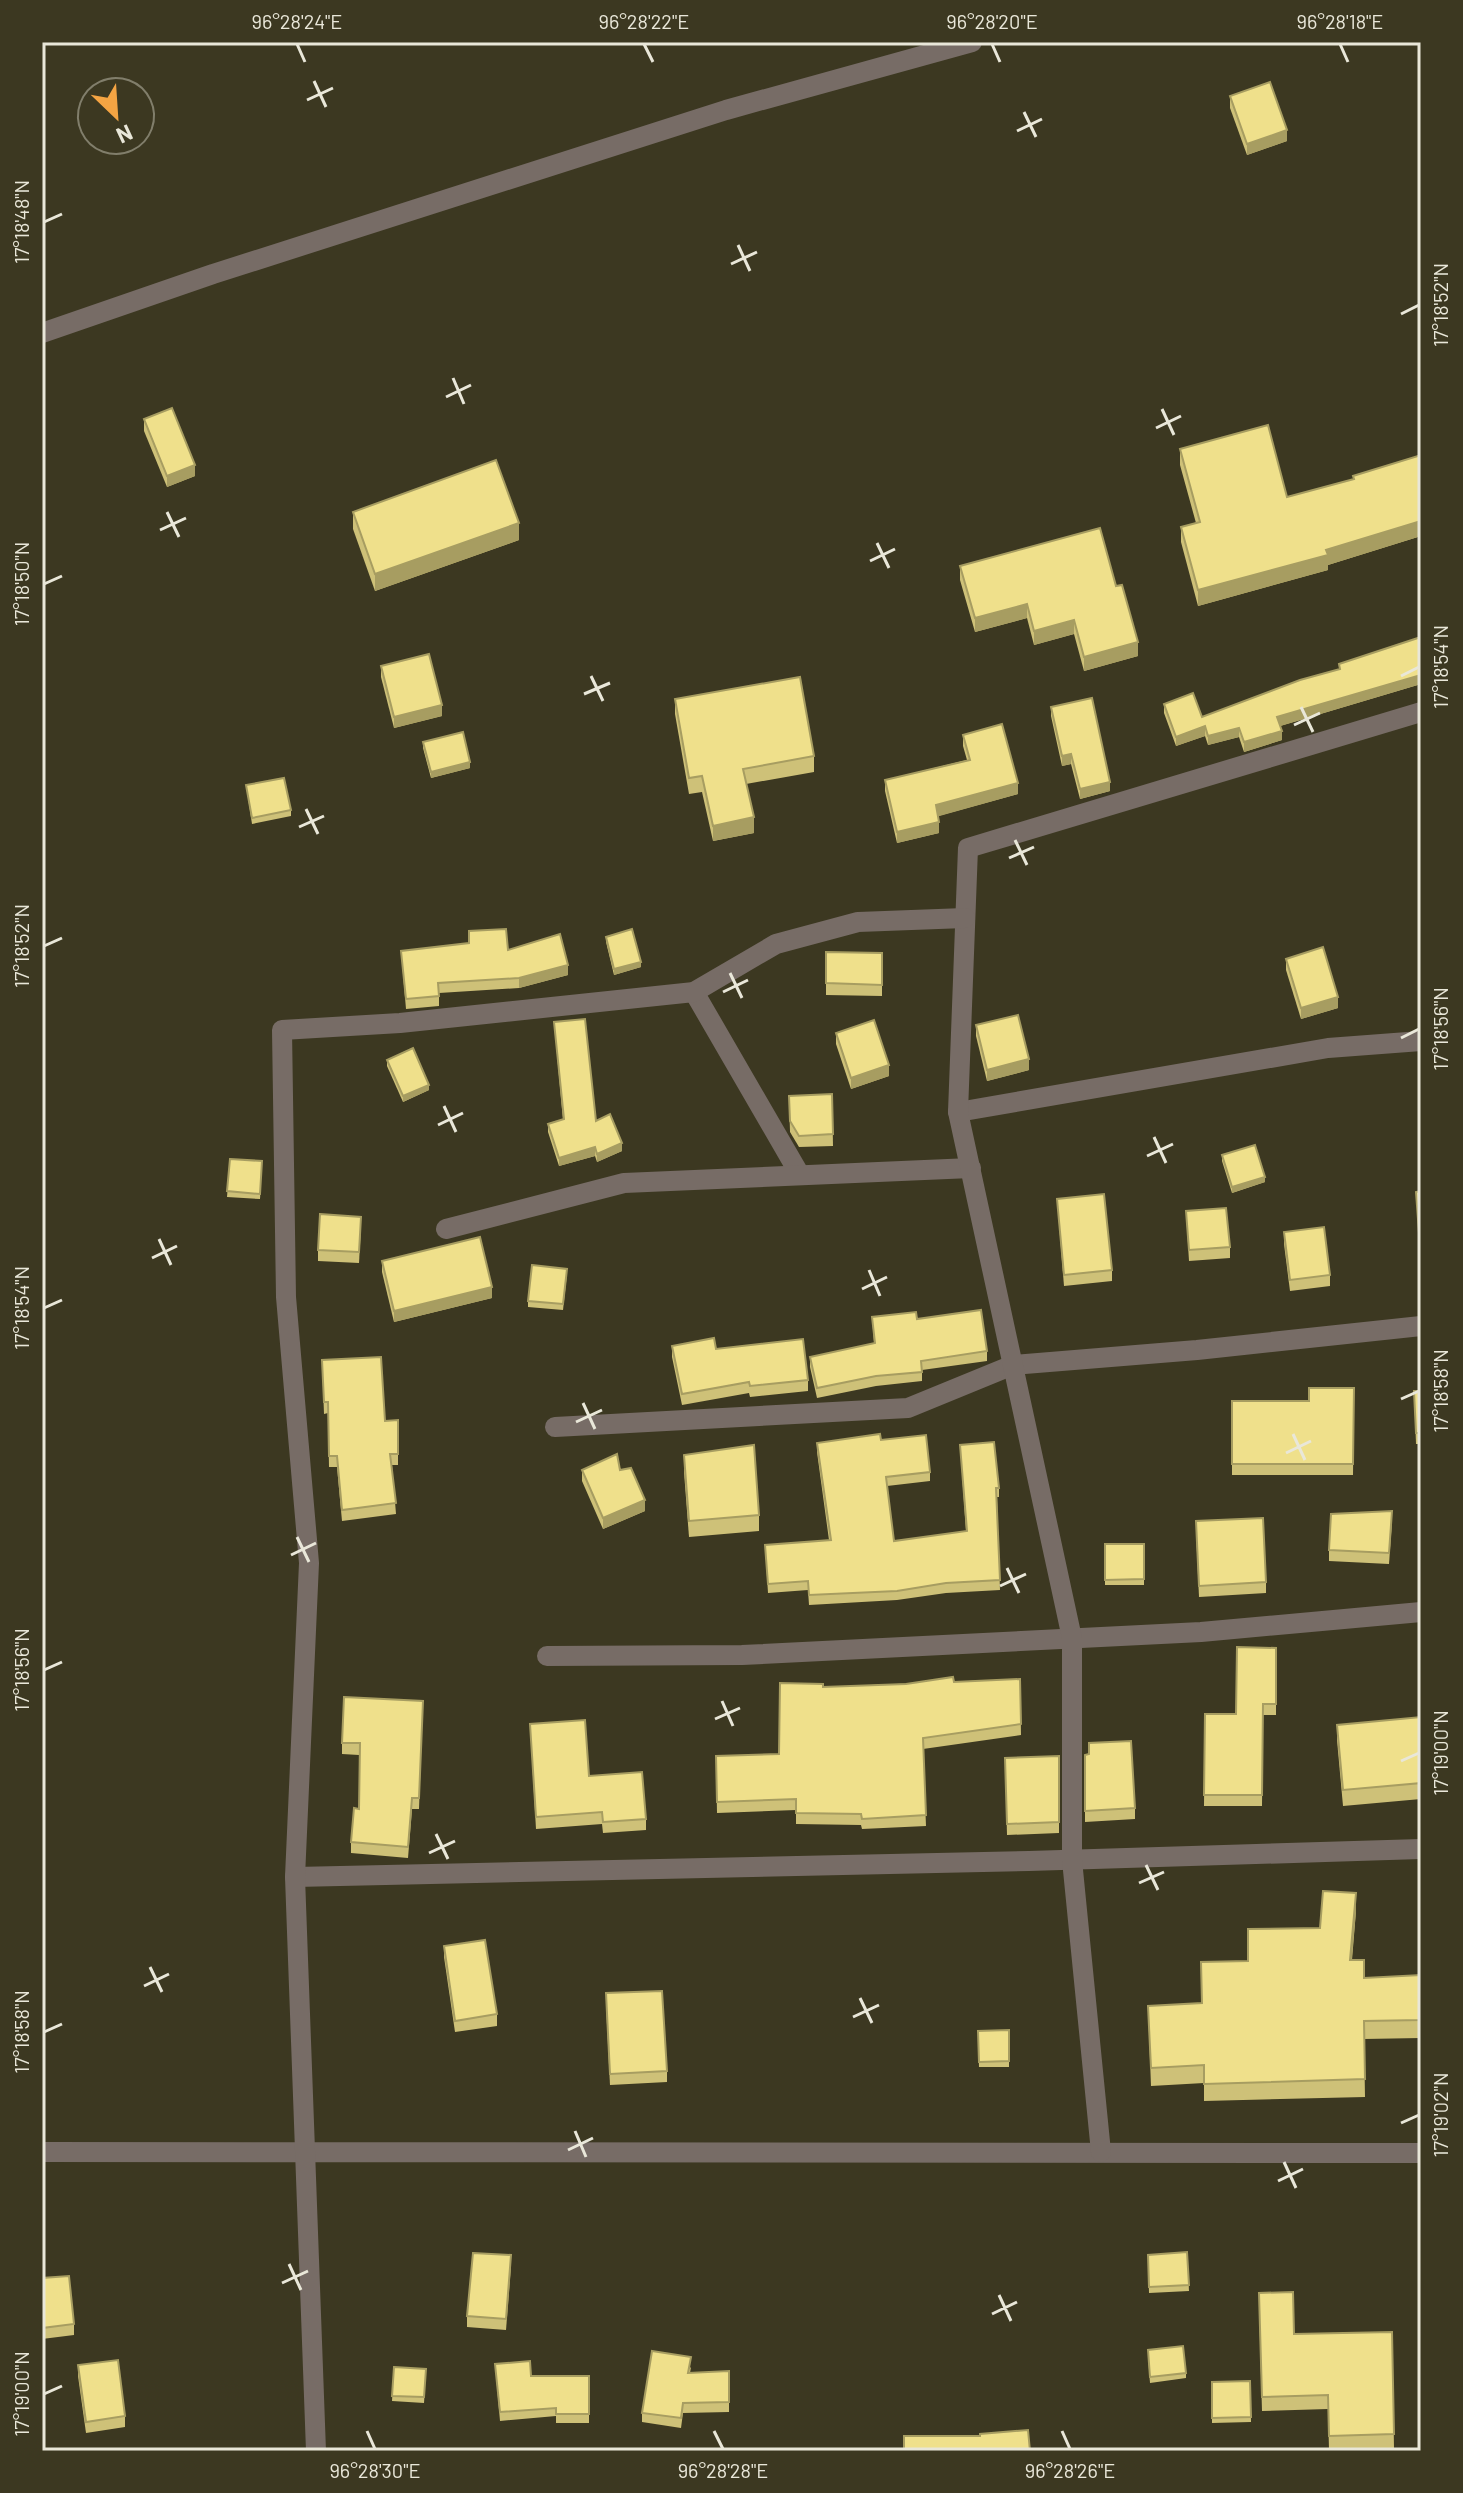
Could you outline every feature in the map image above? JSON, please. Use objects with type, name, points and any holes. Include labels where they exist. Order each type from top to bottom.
[{"type":"street","points":[[42,333],[213,274],[726,110],[972,42]]},
{"type":"street","points":[[1101,2152],[1072,1860],[1072,1638],[958,1112],[968,848],[1421,712]]},
{"type":"street","points":[[316,2451],[295,1877],[309,1563],[286,1297],[282,1030],[400,1023],[694,992],[776,944],[858,922],[965,918]]},
{"type":"street","points":[[694,992],[800,1175]]},
{"type":"street","points":[[958,1112],[1328,1048],[1421,1041]]},
{"type":"street","points":[[446,1229],[624,1183],[971,1168]]},
{"type":"street","points":[[555,1427],[908,1408],[1013,1365],[1421,1326]]},
{"type":"street","points":[[547,1656],[742,1655],[1201,1632],[1421,1612]]},
{"type":"street","points":[[295,1877],[1421,1849]]},
{"type":"street","points":[[42,2152],[1421,2153]]},
{"type":"building","points":[[1270,82],[1287,130],[1247,144],[1230,96]]},
{"type":"building","points":[[172,408],[195,465],[167,476],[144,419]]},
{"type":"building","points":[[1268,425],[1287,497],[1354,479],[1353,476],[1421,455],[1421,521],[1326,550],[1328,555],[1198,590],[1181,527],[1200,522],[1180,449]]},
{"type":"building","points":[[496,460],[519,523],[375,574],[353,512]]},
{"type":"building","points":[[1100,528],[1116,586],[1122,585],[1138,642],[1084,657],[1074,620],[1034,631],[1027,604],[975,618],[960,566]]},
{"type":"building","points":[[1421,637],[1421,675],[1277,717],[1282,731],[1244,742],[1239,728],[1208,736],[1205,726],[1176,737],[1164,704],[1193,693],[1202,717],[1300,680],[1340,669],[1339,664]]},
{"type":"building","points":[[429,654],[442,705],[394,717],[381,666]]},
{"type":"building","points":[[800,677],[814,756],[743,769],[754,817],[713,826],[702,776],[689,778],[675,699]]},
{"type":"building","points":[[1092,698],[1110,782],[1080,789],[1071,754],[1062,756],[1051,707]]},
{"type":"building","points":[[1002,724],[1018,783],[936,805],[939,822],[897,832],[885,780],[970,760],[963,735]]},
{"type":"building","points":[[463,732],[470,762],[431,772],[423,742]]},
{"type":"building","points":[[284,778],[291,810],[252,818],[246,785]]},
{"type":"building","points":[[506,929],[508,950],[560,934],[568,965],[519,978],[438,983],[439,996],[406,999],[401,951],[469,943],[469,931]]},
{"type":"building","points":[[632,929],[641,962],[614,969],[606,937]]},
{"type":"building","points":[[1323,947],[1338,997],[1301,1008],[1286,959]]},
{"type":"building","points":[[826,952],[882,953],[882,985],[826,983]]},
{"type":"building","points":[[1018,1015],[1029,1059],[987,1070],[976,1025]]},
{"type":"building","points":[[585,1019],[596,1121],[610,1114],[622,1143],[597,1154],[595,1147],[559,1158],[548,1124],[564,1119],[554,1022]]},
{"type":"building","points":[[874,1020],[889,1065],[851,1078],[836,1033]]},
{"type":"building","points":[[413,1048],[429,1085],[403,1096],[387,1060]]},
{"type":"building","points":[[832,1094],[833,1134],[799,1136],[790,1121],[789,1096]]},
{"type":"building","points":[[1255,1145],[1265,1177],[1232,1187],[1222,1155]]},
{"type":"building","points":[[230,1159],[262,1161],[260,1194],[227,1191]]},
{"type":"building","points":[[1421,1191],[1421,1260],[1416,1192]]},
{"type":"building","points":[[1104,1194],[1112,1270],[1064,1275],[1057,1199]]},
{"type":"building","points":[[1226,1208],[1230,1247],[1189,1250],[1186,1211]]},
{"type":"building","points":[[320,1214],[361,1217],[359,1252],[318,1250]]},
{"type":"building","points":[[1324,1227],[1330,1275],[1290,1280],[1284,1232]]},
{"type":"building","points":[[480,1237],[492,1287],[394,1311],[382,1261]]},
{"type":"building","points":[[532,1265],[567,1269],[563,1304],[528,1301]]},
{"type":"building","points":[[981,1310],[987,1351],[921,1361],[922,1372],[876,1376],[817,1388],[810,1357],[875,1343],[872,1317],[916,1312],[917,1319]]},
{"type":"building","points":[[714,1338],[716,1349],[803,1339],[808,1380],[750,1386],[749,1382],[682,1394],[672,1346]]},
{"type":"building","points":[[381,1357],[385,1421],[398,1420],[398,1454],[390,1454],[396,1503],[342,1510],[337,1456],[329,1456],[328,1402],[324,1402],[322,1360]]},
{"type":"building","points":[[1309,1388],[1354,1388],[1353,1464],[1232,1464],[1232,1401],[1309,1401]]},
{"type":"building","points":[[1414,1391],[1421,1391],[1421,1433],[1416,1433]]},
{"type":"building","points":[[880,1434],[881,1440],[926,1435],[930,1472],[886,1477],[894,1541],[967,1531],[960,1445],[994,1442],[999,1488],[996,1488],[1000,1580],[946,1583],[897,1591],[809,1595],[808,1581],[768,1584],[765,1545],[831,1540],[817,1443]]},
{"type":"building","points":[[754,1445],[759,1515],[689,1521],[684,1455]]},
{"type":"building","points":[[617,1454],[620,1470],[631,1468],[645,1500],[603,1518],[582,1470]]},
{"type":"building","points":[[1392,1511],[1389,1553],[1329,1550],[1331,1514]]},
{"type":"building","points":[[1263,1518],[1266,1582],[1199,1586],[1196,1521]]},
{"type":"building","points":[[1105,1544],[1144,1544],[1144,1579],[1105,1580]]},
{"type":"building","points":[[1237,1647],[1276,1648],[1276,1704],[1263,1704],[1262,1795],[1204,1795],[1205,1714],[1236,1714]]},
{"type":"building","points":[[953,1677],[954,1682],[1020,1679],[1021,1724],[923,1738],[926,1815],[862,1819],[861,1814],[796,1813],[796,1799],[717,1802],[716,1756],[779,1754],[780,1683],[823,1684],[823,1687],[906,1684]]},
{"type":"building","points":[[344,1697],[423,1701],[419,1798],[412,1798],[408,1847],[351,1842],[354,1808],[359,1809],[360,1743],[342,1743]]},
{"type":"building","points":[[1421,1717],[1421,1783],[1343,1790],[1337,1725]]},
{"type":"building","points":[[585,1720],[589,1776],[642,1772],[646,1819],[603,1822],[602,1812],[536,1817],[530,1724]]},
{"type":"building","points":[[1131,1741],[1135,1808],[1085,1811],[1085,1755],[1089,1754],[1089,1743]]},
{"type":"building","points":[[1059,1756],[1059,1822],[1007,1824],[1005,1758]]},
{"type":"building","points":[[1323,1891],[1356,1893],[1350,1960],[1364,1960],[1364,1978],[1421,1975],[1421,2020],[1364,2021],[1365,2079],[1204,2084],[1204,2065],[1151,2068],[1148,2006],[1202,2003],[1201,1962],[1248,1961],[1248,1929],[1320,1928]]},
{"type":"building","points":[[485,1940],[497,2014],[455,2021],[444,1946]]},
{"type":"building","points":[[662,1991],[667,2071],[610,2074],[606,1993]]},
{"type":"building","points":[[1009,2030],[1009,2061],[979,2062],[978,2031]]},
{"type":"building","points":[[1187,2252],[1189,2285],[1149,2287],[1148,2255]]},
{"type":"building","points":[[473,2253],[511,2255],[506,2319],[467,2316]]},
{"type":"building","points":[[69,2276],[74,2324],[42,2328],[42,2278]]},
{"type":"building","points":[[1293,2292],[1294,2334],[1392,2332],[1394,2434],[1329,2436],[1328,2395],[1262,2397],[1259,2293]]},
{"type":"building","points":[[1183,2346],[1186,2373],[1150,2377],[1148,2350]]},
{"type":"building","points":[[652,2351],[691,2357],[688,2373],[729,2371],[729,2402],[683,2403],[681,2418],[642,2413]]},
{"type":"building","points":[[118,2360],[125,2416],[86,2422],[78,2365]]},
{"type":"building","points":[[530,2361],[531,2376],[589,2376],[589,2414],[556,2414],[556,2408],[500,2412],[495,2364]]},
{"type":"building","points":[[394,2367],[426,2369],[424,2397],[392,2396]]},
{"type":"building","points":[[1250,2381],[1251,2417],[1212,2418],[1212,2382]]},
{"type":"building","points":[[1028,2430],[1030,2451],[904,2451],[904,2436],[980,2436]]}]
